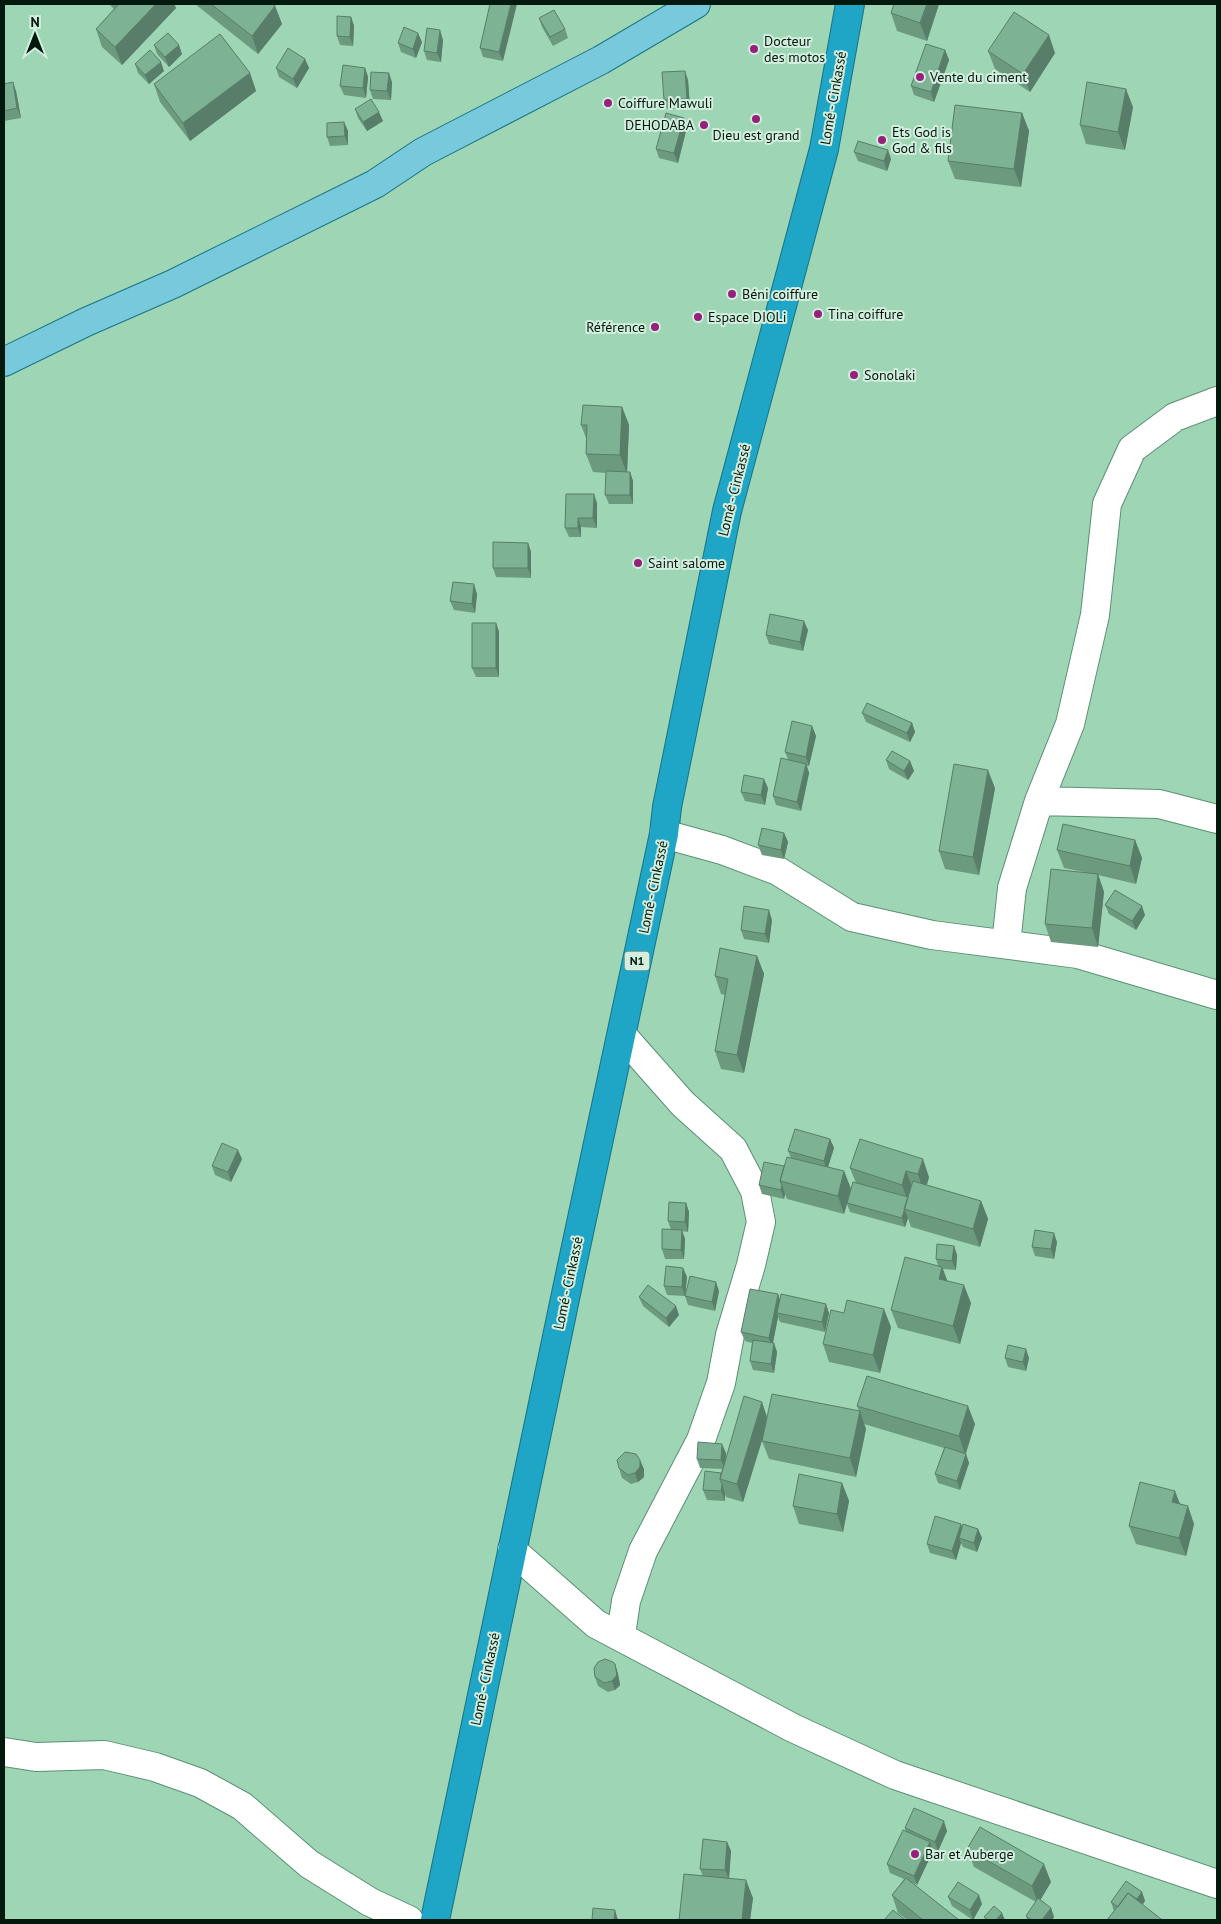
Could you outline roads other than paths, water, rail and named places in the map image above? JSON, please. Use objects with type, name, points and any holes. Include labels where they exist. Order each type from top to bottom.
[{"type":"highway","name":"Lomé - Cinkassé","points":[[435,1920],[664,834],[667,807],[727,511],[824,149],[850,4]]},
{"type":"main road","points":[[4,362],[86,322],[173,284],[375,184],[423,152],[601,60],[696,4]]},
{"type":"street","points":[[1006,944],[1012,888],[1039,801],[1072,715],[1095,616],[1107,504],[1132,449],[1175,417],[1217,401]]},
{"type":"street","points":[[1039,801],[1159,804],[1217,819]]},
{"type":"street","points":[[664,834],[722,850],[778,871],[852,917],[932,935],[1078,954],[1217,995]]},
{"type":"street","points":[[621,1635],[626,1601],[642,1551],[678,1488],[701,1440],[720,1383],[730,1335],[751,1265],[761,1222],[755,1191],[733,1150],[683,1104],[622,1034]]},
{"type":"street","points":[[512,1550],[596,1624],[621,1635],[689,1674],[793,1728],[896,1775],[1217,1884]]},
{"type":"street","points":[[4,1752],[36,1757],[104,1755],[155,1767],[200,1784],[242,1806],[309,1864],[370,1902],[409,1920]]},
{"type":"place","name":"Docteur des motos","points":[[754,49]]},
{"type":"place","name":"Vente du ciment","points":[[920,77]]},
{"type":"place","name":"Coiffure Mawuli","points":[[608,103]]},
{"type":"place","name":"Dieu est grand","points":[[756,119]]},
{"type":"place","name":"DEHODABA","points":[[704,125]]},
{"type":"place","name":"Ets God is God & fils","points":[[882,140]]},
{"type":"place","name":"Béni coiffure","points":[[732,294]]},
{"type":"place","name":"Tina coiffure","points":[[818,314]]},
{"type":"place","name":"Espace DIOLi","points":[[698,317]]},
{"type":"place","name":"Référence","points":[[655,327]]},
{"type":"place","name":"Sonolaki","points":[[854,375]]},
{"type":"place","name":"Saint salome","points":[[638,563]]},
{"type":"place","name":"Bar et Auberge","points":[[915,1854]]}]
